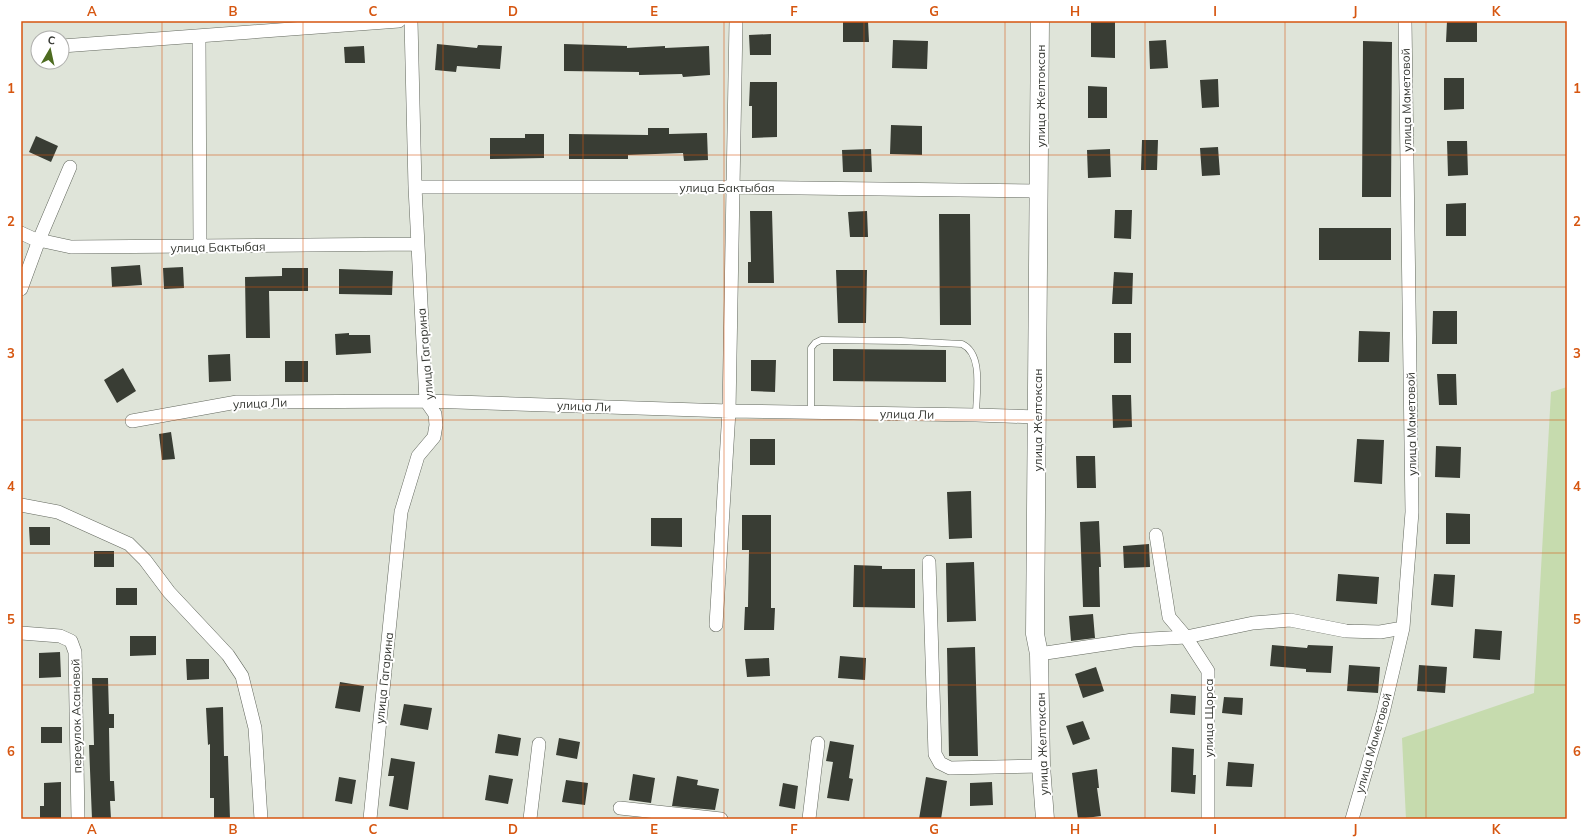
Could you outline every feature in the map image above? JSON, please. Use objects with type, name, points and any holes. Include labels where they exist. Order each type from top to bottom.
[{"type":"street","points":[[70,45],[399,21]]},
{"type":"street","name":"улица Гагарина","points":[[370,819],[401,512],[418,456],[434,437],[436,425],[435,414],[426,401],[417,244],[411,21]]},
{"type":"street","points":[[716,625],[728,411],[736,21]]},
{"type":"street","name":"улица Желтоксан","points":[[1040,21],[1035,634],[1039,654],[1041,766],[1045,819]]},
{"type":"street","name":"улица Маметовой","points":[[1352,819],[1383,713],[1404,628],[1412,512],[1405,21]]},
{"type":"street","points":[[199,36],[200,247]]},
{"type":"street","points":[[21,289],[39,240],[70,167]]},
{"type":"street","name":"улица Бактыбая","points":[[415,187],[733,187],[1039,191]]},
{"type":"street","name":"улица Бактыбая","points":[[21,233],[39,240],[71,247],[417,244]]},
{"type":"street","name":"улица Ли","points":[[132,421],[237,402],[426,401],[728,411],[1037,417]]},
{"type":"street","points":[[21,505],[58,512],[129,544],[145,560],[169,592],[228,655],[242,676],[255,728],[261,819]]},
{"type":"street","name":"улица Щорса","points":[[1156,535],[1169,617],[1186,637],[1208,671],[1208,819]]},
{"type":"street","points":[[929,562],[935,754],[940,763],[950,768],[1041,766]]},
{"type":"street","points":[[1039,654],[1133,640],[1186,637],[1253,623],[1290,620],[1346,631],[1380,632],[1404,628]]},
{"type":"street","name":"переулок Асановой","points":[[21,633],[60,636],[71,641],[76,652],[78,819]]},
{"type":"street","points":[[809,819],[818,743]]},
{"type":"street","points":[[530,819],[539,744]]},
{"type":"street","points":[[620,808],[721,819]]},
{"type":"lane","points":[[811,412],[811,348],[815,343],[821,340],[962,344],[969,347],[977,362],[976,415]]},
{"type":"green space","points":[[1567,387],[1567,819],[1406,819],[1402,738],[1534,693],[1551,392]]},
{"type":"building","points":[[843,21],[868,21],[869,42],[843,42]]},
{"type":"building","points":[[1091,21],[1115,21],[1115,58],[1091,57]]},
{"type":"building","points":[[1447,21],[1477,21],[1477,42],[1446,42]]},
{"type":"building","points":[[771,34],[771,55],[750,55],[749,35]]},
{"type":"building","points":[[893,40],[928,41],[927,69],[892,68]]},
{"type":"building","points":[[1166,40],[1168,68],[1150,69],[1149,41]]},
{"type":"building","points":[[1363,41],[1392,42],[1391,197],[1362,197]]},
{"type":"building","points":[[437,44],[477,48],[478,45],[502,46],[500,69],[457,66],[456,72],[435,70]]},
{"type":"building","points":[[564,44],[627,46],[627,48],[709,46],[710,75],[683,77],[682,74],[639,75],[639,72],[564,71]]},
{"type":"building","points":[[364,46],[365,63],[345,63],[344,47]]},
{"type":"building","points":[[1444,78],[1464,78],[1464,109],[1444,110]]},
{"type":"building","points":[[1218,79],[1219,107],[1202,108],[1200,80]]},
{"type":"building","points":[[750,82],[777,82],[777,137],[752,138],[752,106],[749,106]]},
{"type":"building","points":[[1088,86],[1107,87],[1107,118],[1088,118]]},
{"type":"building","points":[[891,125],[922,126],[922,155],[890,154]]},
{"type":"building","points":[[648,128],[669,128],[669,134],[707,133],[708,160],[684,161],[683,153],[628,155],[628,159],[569,159],[569,134],[648,135]]},
{"type":"building","points":[[525,134],[544,134],[544,158],[490,159],[490,138],[525,138]]},
{"type":"building","points":[[36,136],[58,146],[51,162],[29,152]]},
{"type":"building","points":[[1142,140],[1158,140],[1157,170],[1141,170]]},
{"type":"building","points":[[1447,141],[1467,141],[1468,175],[1448,176]]},
{"type":"building","points":[[1218,147],[1220,175],[1202,176],[1200,148]]},
{"type":"building","points":[[871,149],[872,172],[843,172],[842,150]]},
{"type":"building","points":[[1110,149],[1111,177],[1088,178],[1087,150]]},
{"type":"building","points":[[1466,203],[1466,236],[1446,236],[1446,204]]},
{"type":"building","points":[[1115,210],[1132,210],[1131,239],[1114,238]]},
{"type":"building","points":[[750,211],[772,211],[774,283],[748,283],[748,262],[751,262]]},
{"type":"building","points":[[867,211],[868,237],[850,237],[848,212]]},
{"type":"building","points":[[939,214],[970,214],[971,325],[940,325]]},
{"type":"building","points":[[1319,228],[1391,228],[1391,260],[1319,260]]},
{"type":"building","points":[[140,265],[142,285],[112,287],[111,267]]},
{"type":"building","points":[[183,267],[184,288],[164,289],[163,268]]},
{"type":"building","points":[[282,268],[308,268],[308,291],[269,291],[270,338],[246,338],[245,277],[282,276]]},
{"type":"building","points":[[339,269],[393,271],[392,295],[339,294]]},
{"type":"building","points":[[836,270],[867,270],[866,323],[838,323]]},
{"type":"building","points":[[1114,272],[1133,273],[1132,304],[1112,304]]},
{"type":"building","points":[[1433,311],[1457,311],[1457,344],[1432,344]]},
{"type":"building","points":[[1359,331],[1390,332],[1389,362],[1358,362]]},
{"type":"building","points":[[349,333],[349,335],[370,335],[371,353],[336,355],[335,334]]},
{"type":"building","points":[[1114,333],[1131,333],[1131,363],[1114,363]]},
{"type":"building","points":[[833,349],[946,350],[946,382],[833,381]]},
{"type":"building","points":[[230,354],[231,381],[209,382],[208,355]]},
{"type":"building","points":[[751,360],[776,360],[775,392],[751,391]]},
{"type":"building","points":[[285,361],[308,361],[308,382],[285,382]]},
{"type":"building","points":[[123,368],[136,391],[117,403],[104,380]]},
{"type":"building","points":[[1437,374],[1456,374],[1457,405],[1439,405]]},
{"type":"building","points":[[1112,395],[1131,395],[1132,427],[1113,428]]},
{"type":"building","points":[[171,432],[175,459],[162,460],[159,434]]},
{"type":"building","points":[[750,439],[775,439],[775,465],[750,465]]},
{"type":"building","points":[[1357,439],[1384,440],[1382,484],[1354,482]]},
{"type":"building","points":[[1436,446],[1461,447],[1460,478],[1435,477]]},
{"type":"building","points":[[1076,456],[1095,456],[1096,488],[1077,488]]},
{"type":"building","points":[[971,491],[972,538],[949,539],[947,492]]},
{"type":"building","points":[[1446,513],[1470,514],[1470,544],[1446,544]]},
{"type":"building","points":[[742,515],[771,515],[771,608],[775,608],[774,630],[744,630],[745,607],[748,607],[749,550],[742,550]]},
{"type":"building","points":[[651,518],[682,518],[682,547],[651,546]]},
{"type":"building","points":[[1099,521],[1101,567],[1099,567],[1100,607],[1083,607],[1080,522]]},
{"type":"building","points":[[29,527],[50,527],[50,545],[30,545]]},
{"type":"building","points":[[1149,544],[1150,567],[1124,568],[1123,546]]},
{"type":"building","points":[[94,551],[114,551],[114,567],[94,567]]},
{"type":"building","points":[[974,562],[976,621],[947,622],[946,563]]},
{"type":"building","points":[[854,565],[882,566],[882,569],[915,569],[915,608],[853,607]]},
{"type":"building","points":[[1338,574],[1379,577],[1377,604],[1336,601]]},
{"type":"building","points":[[1434,574],[1455,575],[1453,607],[1431,605]]},
{"type":"building","points":[[116,588],[137,588],[137,605],[116,605]]},
{"type":"building","points":[[1093,614],[1095,638],[1071,641],[1069,616]]},
{"type":"building","points":[[1475,629],[1502,631],[1500,660],[1473,658]]},
{"type":"building","points":[[130,636],[156,636],[156,655],[130,656]]},
{"type":"building","points":[[1272,645],[1307,648],[1308,645],[1333,646],[1331,673],[1306,672],[1306,669],[1270,666]]},
{"type":"building","points":[[975,647],[978,756],[949,756],[947,648]]},
{"type":"building","points":[[60,652],[61,677],[39,678],[39,653]]},
{"type":"building","points":[[840,656],[866,658],[865,680],[838,678]]},
{"type":"building","points":[[769,658],[770,676],[747,677],[745,659]]},
{"type":"building","points":[[186,659],[209,659],[209,679],[187,680]]},
{"type":"building","points":[[1349,665],[1380,667],[1378,693],[1347,691]]},
{"type":"building","points":[[1419,665],[1447,667],[1445,693],[1417,691]]},
{"type":"building","points":[[1096,667],[1104,691],[1083,698],[1075,674]]},
{"type":"building","points":[[92,678],[108,678],[109,714],[114,714],[114,728],[109,728],[110,781],[114,781],[115,801],[110,801],[111,819],[92,819],[89,745],[94,745]]},
{"type":"building","points":[[340,682],[364,686],[360,712],[335,708]]},
{"type":"building","points":[[1171,694],[1196,696],[1195,715],[1170,713]]},
{"type":"building","points":[[1224,697],[1243,698],[1242,715],[1222,713]]},
{"type":"building","points":[[404,704],[432,708],[428,730],[400,725]]},
{"type":"building","points":[[223,707],[224,756],[228,756],[230,819],[214,819],[214,798],[210,798],[210,744],[208,745],[206,708]]},
{"type":"building","points":[[1083,721],[1090,739],[1073,745],[1066,726]]},
{"type":"building","points":[[41,727],[62,727],[62,743],[41,743]]},
{"type":"building","points":[[498,734],[521,738],[518,756],[495,753]]},
{"type":"building","points":[[559,738],[580,742],[577,759],[556,755]]},
{"type":"building","points":[[830,741],[854,745],[849,778],[853,779],[849,801],[827,798],[833,762],[826,761]]},
{"type":"building","points":[[1172,747],[1194,749],[1193,775],[1196,775],[1195,794],[1171,792]]},
{"type":"building","points":[[391,758],[415,762],[408,810],[389,806],[394,776],[388,776]]},
{"type":"building","points":[[1228,762],[1254,764],[1252,787],[1226,786]]},
{"type":"building","points":[[1097,769],[1099,788],[1097,788],[1101,816],[1078,819],[1072,773]]},
{"type":"building","points":[[633,774],[655,778],[651,803],[629,800]]},
{"type":"building","points":[[489,775],[513,779],[508,804],[485,800]]},
{"type":"building","points":[[677,776],[698,780],[697,785],[719,789],[715,810],[672,806]]},
{"type":"building","points":[[339,777],[356,780],[352,804],[335,801]]},
{"type":"building","points":[[926,777],[947,781],[941,819],[919,819]]},
{"type":"building","points":[[566,780],[588,783],[585,805],[562,802]]},
{"type":"building","points":[[61,782],[61,819],[40,819],[40,806],[44,806],[44,783]]},
{"type":"building","points":[[992,782],[993,805],[970,806],[970,783]]},
{"type":"building","points":[[783,783],[798,786],[795,809],[779,806]]}]
